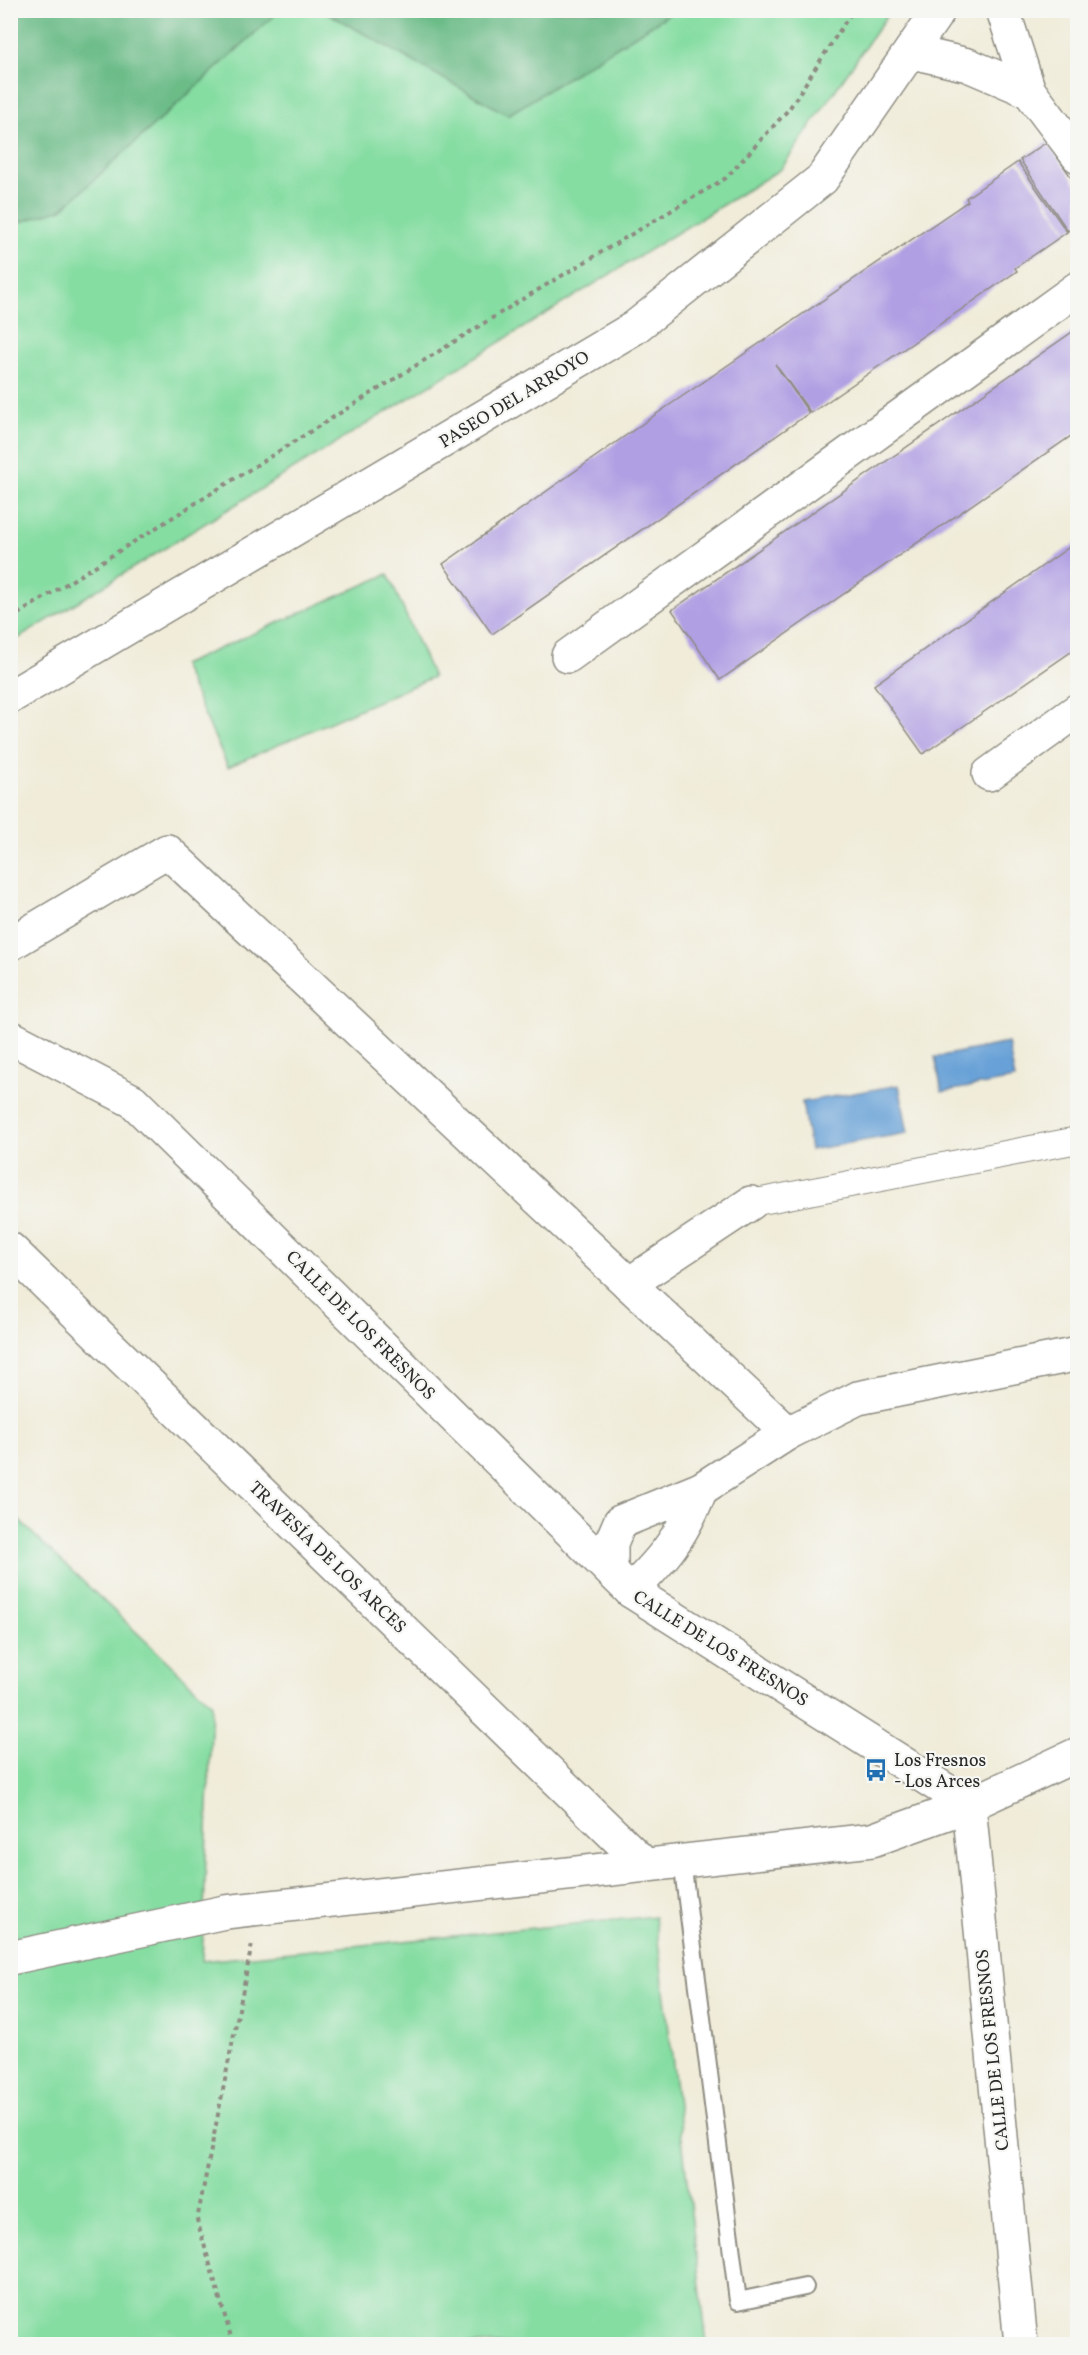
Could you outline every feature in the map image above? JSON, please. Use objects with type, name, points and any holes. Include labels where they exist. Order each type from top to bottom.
[{"type":"street","name":"PASEO DEL ARROYO","points":[[10,697],[634,328],[822,179],[939,10]]},
{"type":"street","points":[[1003,10],[1029,91],[1077,156]]},
{"type":"street","points":[[912,52],[968,65],[1029,91]]},
{"type":"street","points":[[568,656],[1077,288]]},
{"type":"street","points":[[989,774],[1077,710]]},
{"type":"street","points":[[10,944],[167,851],[788,1433]]},
{"type":"street","name":"CALLE DE LOS FRESNOS","points":[[10,1037],[133,1101],[621,1582],[969,1805],[1021,2344]]},
{"type":"street","points":[[629,1284],[751,1203],[1077,1140]]},
{"type":"street","name":"TRAVESÍA DE LOS ARCES","points":[[10,1249],[645,1865]]},
{"type":"street","points":[[701,1489],[686,1527],[660,1563],[621,1582],[611,1543],[620,1521],[701,1489],[788,1433],[858,1398],[1077,1354]]},
{"type":"street","points":[[10,1958],[225,1912],[872,1840],[969,1805],[1077,1754]]},
{"type":"lane","points":[[682,1861],[738,2301],[805,2287]]},
{"type":"path","points":[[10,619],[521,300],[726,178],[789,109],[852,10]]},
{"type":"path","points":[[233,2344],[197,2220],[259,1908]]},
{"type":"green space","points":[[11,10],[279,11],[62,209],[11,225]]},
{"type":"green space","points":[[279,11],[324,11],[508,115],[674,11],[890,11],[781,169],[11,643],[11,225],[62,209]]},
{"type":"green space","points":[[324,11],[674,11],[508,115]]},
{"type":"green space","points":[[388,574],[433,677],[228,767],[182,665]]},
{"type":"green space","points":[[10,1512],[212,1704],[202,1961],[655,1916],[707,2344],[11,2344]]},
{"type":"water","points":[[1008,1043],[1015,1079],[942,1092],[935,1057]]},
{"type":"water","points":[[899,1085],[908,1133],[810,1150],[802,1102]]},
{"type":"building","points":[[1047,142],[1078,187],[1078,224],[1068,231],[1020,160]]},
{"type":"building","points":[[1018,162],[1067,232],[1015,268],[1017,271],[811,413],[775,364],[809,413],[492,634],[443,564],[655,415],[968,201],[966,198]]},
{"type":"building","points":[[1078,328],[1078,431],[720,680],[672,610]]},
{"type":"building","points":[[1078,541],[1078,647],[923,754],[874,685]]},
{"type":"place","name":"Los Fresnos - Los Arces","points":[[876,1770]]}]
